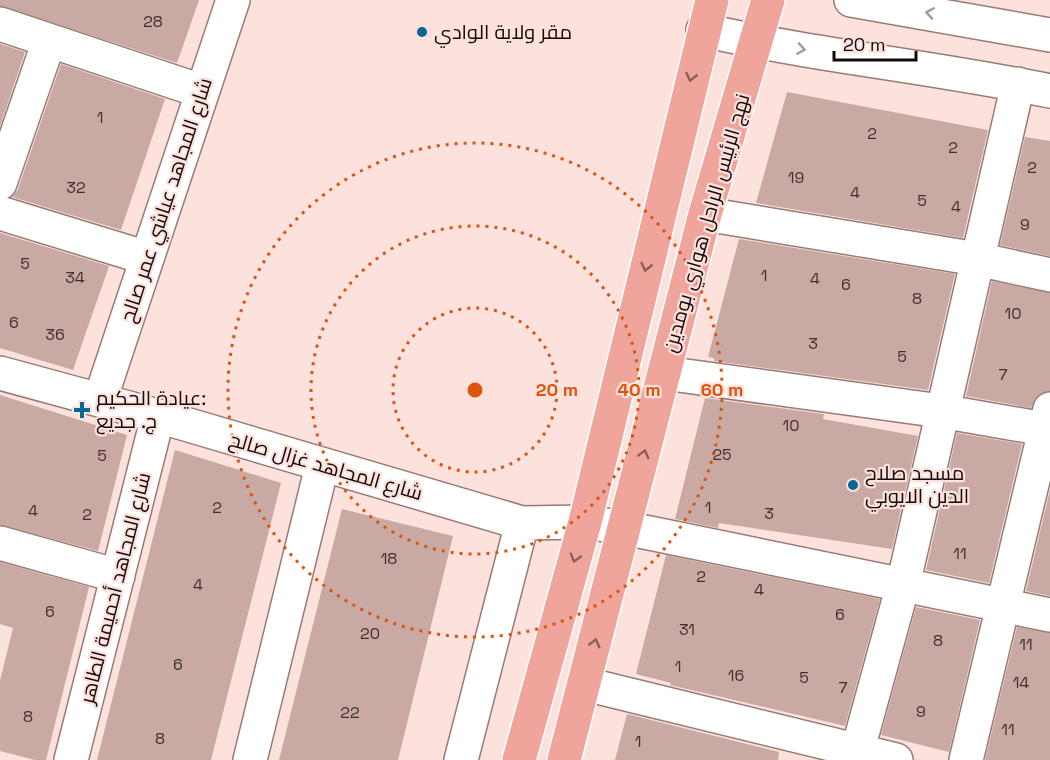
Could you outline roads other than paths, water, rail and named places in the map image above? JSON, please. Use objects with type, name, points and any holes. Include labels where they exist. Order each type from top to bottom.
[{"type":"main road","name":"نهج الرئيس الراحل هواري بومدين","points":[[564,760],[705,214],[768,0]]},
{"type":"main road","points":[[519,760],[585,522],[707,15]]},
{"type":"street","name":"شارع المجاهد عياشي عمر صالح","points":[[100,400],[233,0]]},
{"type":"street","points":[[851,0],[1002,12],[1050,35]]},
{"type":"street","points":[[707,15],[757,42],[1050,91]]},
{"type":"street","points":[[0,24],[201,91]]},
{"type":"street","points":[[0,183],[49,41]]},
{"type":"street","points":[[856,756],[903,585],[941,411],[1018,84]]},
{"type":"street","points":[[0,213],[147,258]]},
{"type":"street","points":[[705,214],[977,259],[1050,275]]},
{"type":"street","name":"شارع المجاهد غزال صالح","points":[[0,373],[158,416],[522,524],[585,522],[625,528],[1050,615]]},
{"type":"street","points":[[664,373],[941,411],[1048,422],[966,760]]},
{"type":"street","name":"شارع المجاهد أحميمة الطاهر","points":[[71,760],[158,416]]},
{"type":"street","points":[[250,760],[322,466]]},
{"type":"street","points":[[461,760],[522,524]]},
{"type":"street","points":[[0,543],[118,576]]},
{"type":"street","points":[[585,684],[856,756],[896,760]]},
{"type":"place","name":"مقر ولاية الوادي","points":[[422,32]]},
{"type":"place","name":"عيادة الحكيم: ج. جديع","points":[[82,410]]},
{"type":"place","name":"مسجد صلاح الدين الايوبي","points":[[853,485]]}]
